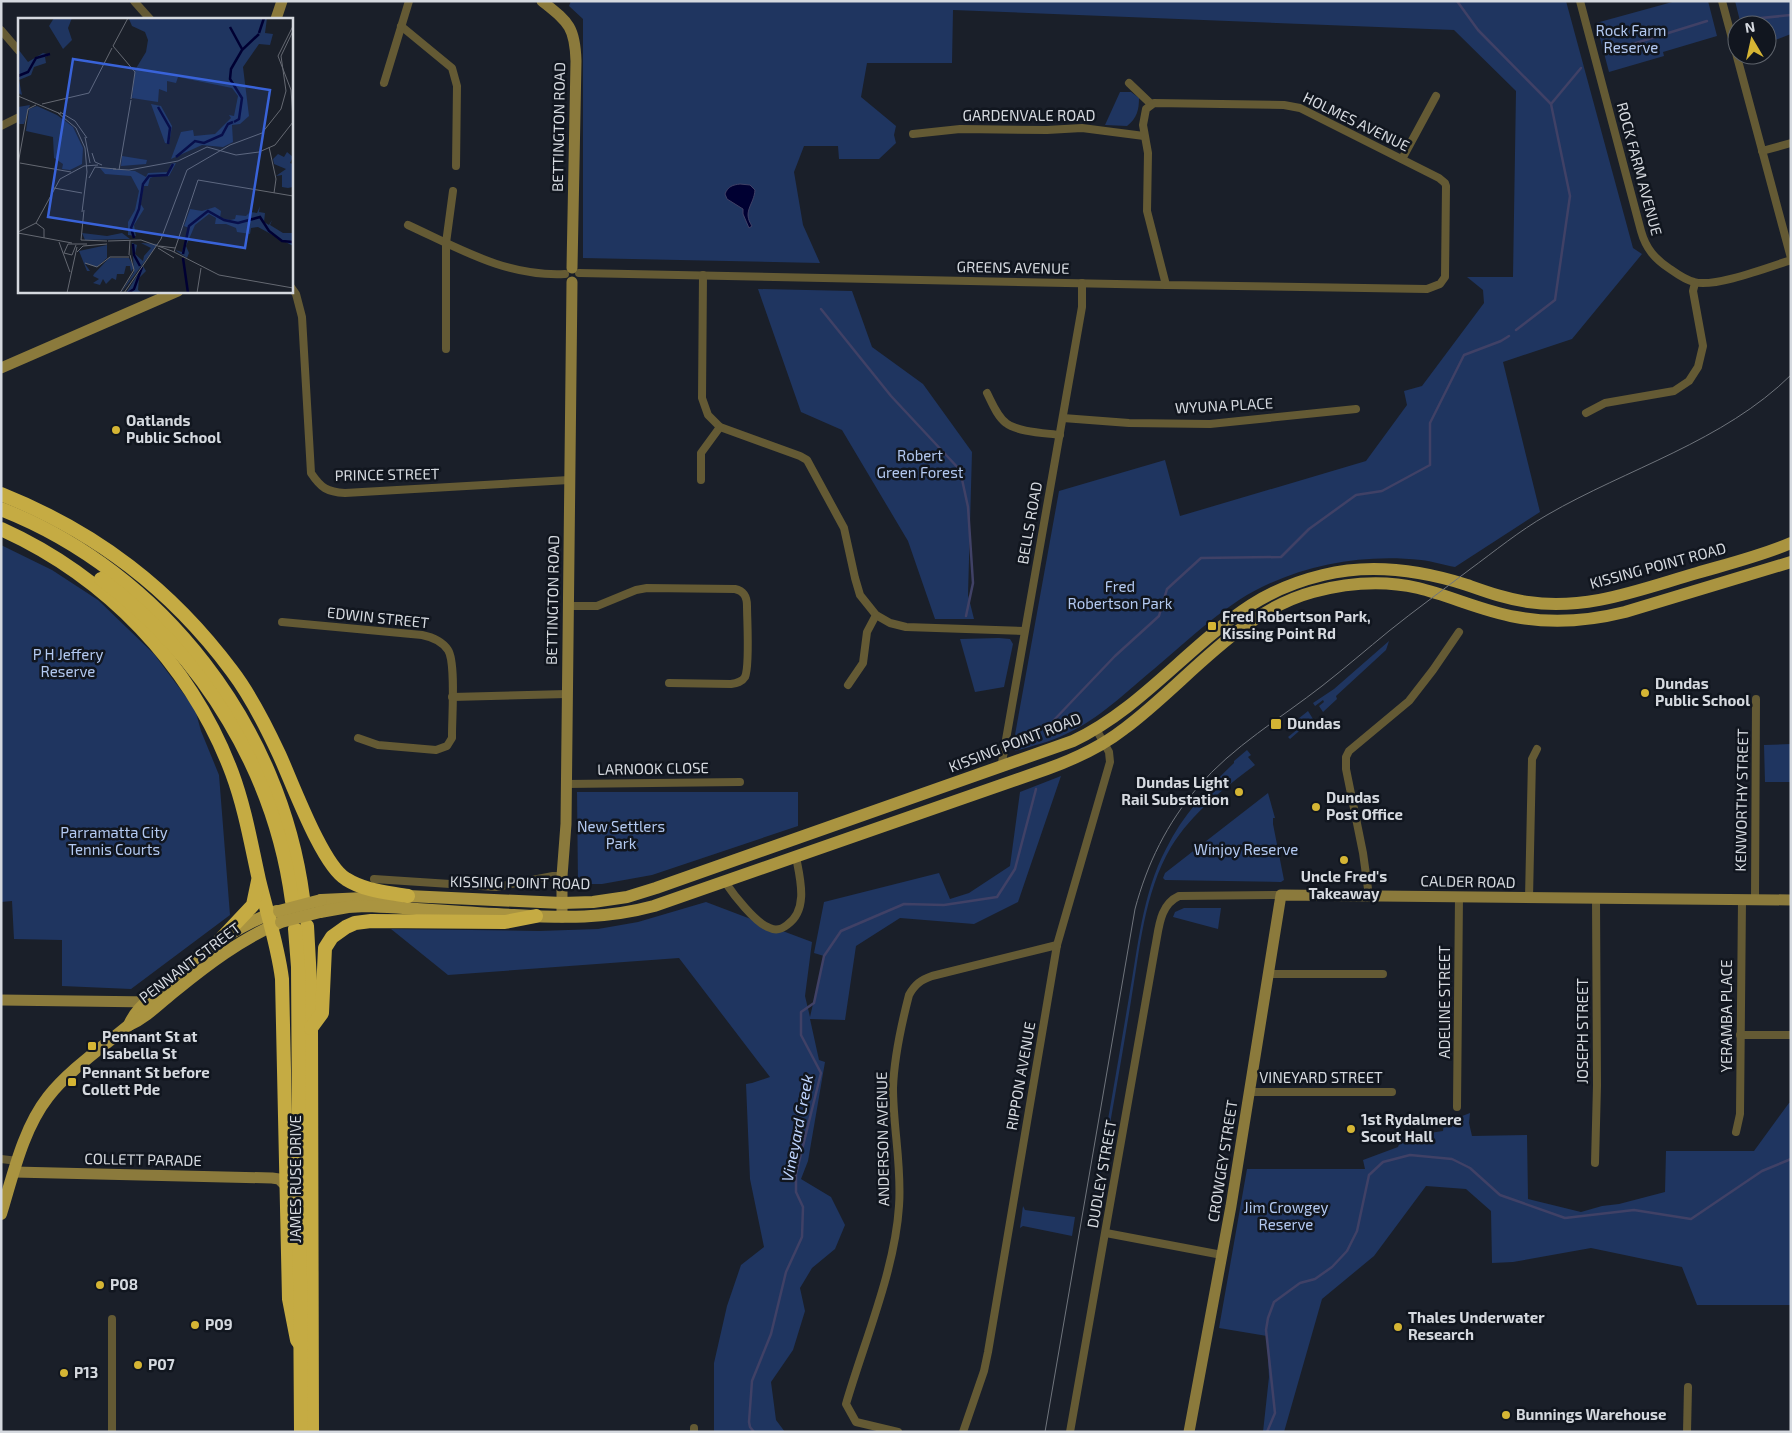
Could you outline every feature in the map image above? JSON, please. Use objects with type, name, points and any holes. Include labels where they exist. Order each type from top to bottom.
[{"type":"highway","points":[[1,494],[52,516],[105,547],[153,583],[214,648],[234,673],[280,754],[315,833],[332,866],[345,879],[365,889],[408,896]]},
{"type":"highway","points":[[1,508],[68,541],[117,574],[179,632],[201,658],[235,707],[262,758],[284,812],[300,872],[298,900],[290,882],[276,828],[253,766],[225,714],[194,670],[169,640],[112,586],[37,538],[1,522]]},
{"type":"highway","points":[[1,529],[33,544],[58,559],[104,592],[125,610],[180,676],[209,722],[232,773],[242,802],[259,878],[274,919],[282,980],[288,1299],[297,1340],[300,1344]]},
{"type":"highway","points":[[220,940],[253,905],[259,878]]},
{"type":"highway","points":[[311,1028],[322,1013],[325,948],[332,937],[346,927],[355,923],[370,921],[504,922],[536,916]]},
{"type":"highway","name":"JAMES RUSE DRIVE","points":[[301,1432],[298,967],[301,928],[310,982],[312,1432]]},
{"type":"main road","name":"KISSING POINT ROAD","points":[[274,919],[364,897],[408,896],[562,903],[593,902],[626,897],[656,888],[1073,742],[1120,712],[1239,613],[1265,597],[1310,578],[1353,570],[1395,570],[1442,578],[1495,596],[1513,600],[1547,604],[1581,604],[1625,595],[1756,556],[1791,543]]},
{"type":"main road","name":"KISSING POINT ROAD","points":[[321,906],[366,906],[562,917],[596,917],[654,906],[1033,774],[1079,756],[1104,743],[1136,720],[1248,624],[1272,609],[1312,592],[1357,584],[1403,586],[1514,617],[1548,621],[1579,620],[1625,612],[1791,562]]},
{"type":"main road","name":"PENNANT STREET","points":[[129,1024],[134,1013],[147,1001],[220,940],[274,919]]},
{"type":"main road","name":"PENNANT STREET","points":[[1,1214],[16,1166],[36,1115],[60,1084],[129,1024],[142,1019],[225,953],[274,919]]},
{"type":"street","points":[[134,1],[149,18]]},
{"type":"street","points":[[276,18],[282,1]]},
{"type":"street","points":[[384,83],[409,1]]},
{"type":"street","name":"BETTINGTON ROAD","points":[[542,1],[568,24],[575,39],[576,61],[569,480],[566,824],[562,876],[562,917]]},
{"type":"street","name":"ROCK FARM AVENUE","points":[[1580,1],[1644,244],[1659,262],[1695,283]]},
{"type":"street","points":[[1586,413],[1605,403],[1674,391],[1689,380],[1698,366],[1703,346],[1693,291],[1695,283],[1724,280],[1791,259],[1722,1]]},
{"type":"street","points":[[402,26],[452,68],[456,76],[456,166]]},
{"type":"street","points":[[1,30],[18,50]]},
{"type":"street","points":[[1129,83],[1151,104],[1144,113],[1142,125],[1148,153],[1147,211],[1166,285]]},
{"type":"street","points":[[1402,159],[1436,96]]},
{"type":"street","name":"HOLMES AVENUE","points":[[1151,104],[1157,102],[1292,106],[1308,111],[1442,180],[1446,186],[1445,271],[1443,281]]},
{"type":"street","points":[[1,126],[18,118]]},
{"type":"street","name":"GARDENVALE ROAD","points":[[913,134],[960,129],[1047,130],[1082,128],[1144,136]]},
{"type":"street","points":[[1762,151],[1791,143]]},
{"type":"street","points":[[446,349],[446,242],[453,191]]},
{"type":"street","name":"GREENS AVENUE","points":[[408,225],[509,269],[535,274],[703,275],[1427,289],[1437,287],[1443,281]]},
{"type":"street","points":[[703,275],[702,398],[708,415],[720,427],[807,460],[844,528],[860,595],[876,615],[890,623],[906,627],[1024,631]]},
{"type":"street","name":"BELLS ROAD","points":[[1001,768],[1082,307],[1082,283]]},
{"type":"street","name":"PRINCE STREET","points":[[292,288],[296,294],[302,317],[311,472],[323,488],[332,492],[345,493],[569,480]]},
{"type":"street","points":[[1,368],[176,292]]},
{"type":"street","points":[[987,393],[997,412],[1006,423],[1020,428],[1060,435]]},
{"type":"street","name":"WYUNA PLACE","points":[[1063,418],[1129,423],[1210,424],[1356,409]]},
{"type":"street","points":[[701,480],[701,453],[720,427]]},
{"type":"street","points":[[568,606],[597,606],[636,590],[647,588],[735,589],[742,591],[746,598],[747,606],[747,666],[743,679],[731,684],[669,682]]},
{"type":"street","points":[[848,685],[863,663],[867,632],[876,615]]},
{"type":"street","name":"EDWIN STREET","points":[[282,622],[422,635],[434,638],[445,646],[451,655],[452,738],[447,746],[430,749],[378,745],[358,738]]},
{"type":"street","points":[[1369,896],[1364,859],[1346,769],[1346,757],[1349,751],[1409,701],[1459,632]]},
{"type":"street","points":[[452,697],[567,694]]},
{"type":"street","name":"KENWORTHY STREET","points":[[1755,900],[1756,699]]},
{"type":"street","name":"RIPPON AVENUE","points":[[963,1432],[986,1362],[1057,945],[1110,762],[1109,752],[1096,729]]},
{"type":"street","points":[[1529,898],[1532,759],[1537,749]]},
{"type":"street","name":"LARNOOK CLOSE","points":[[566,784],[740,782]]},
{"type":"street","points":[[725,882],[760,923],[779,930],[789,924],[797,915],[800,905],[801,884],[796,857]]},
{"type":"street","points":[[374,879],[496,887],[562,876]]},
{"type":"street","name":"CALDER ROAD","points":[[1160,921],[1166,905],[1172,899],[1179,896],[1281,895],[1791,900]]},
{"type":"street","name":"CROWGEY STREET","points":[[1189,1432],[1222,1255],[1281,895]]},
{"type":"street","name":"ADELINE STREET","points":[[1457,1107],[1459,897]]},
{"type":"street","name":"JOSEPH STREET","points":[[1595,1163],[1597,1085],[1596,899]]},
{"type":"street","name":"YERAMBA PLACE","points":[[1736,1132],[1740,1114],[1742,900]]},
{"type":"street","name":"DUDLEY STREET","points":[[1070,1432],[1160,921]]},
{"type":"street","name":"ANDERSON AVENUE","points":[[893,1431],[856,1422],[846,1404],[886,1277],[896,1229],[899,1206],[899,1182],[893,1087],[909,994],[914,986],[932,976],[1057,945]]},
{"type":"street","points":[[1269,974],[1383,974]]},
{"type":"street","points":[[1,1000],[147,1001],[160,1004]]},
{"type":"street","points":[[1740,1035],[1791,1035]]},
{"type":"street","name":"VINEYARD STREET","points":[[1249,1092],[1392,1092]]},
{"type":"street","points":[[1,1160],[16,1166]]},
{"type":"street","name":"COLLETT PARADE","points":[[16,1166],[272,1178]]},
{"type":"street","points":[[272,1178],[282,1175],[286,1167]]},
{"type":"street","points":[[272,1178],[279,1178],[287,1188]]},
{"type":"street","points":[[1106,1233],[1222,1255]]},
{"type":"street","points":[[112,1319],[112,1432]]},
{"type":"street","points":[[1688,1387],[1688,1432]]},
{"type":"green space","name":"Fred Robertson Park","points":[[571,1],[1566,1],[1633,248],[1642,254],[1572,339],[1503,362],[1540,512],[1455,567],[1398,558],[1374,559],[1327,565],[1281,578],[1239,600],[1217,616],[1123,696],[1090,721],[1060,737],[1015,751],[1013,746],[1059,491],[1165,460],[1180,516],[1366,461],[1407,405],[1404,391],[1422,386],[1484,303],[1483,290],[1467,277],[1513,277],[1516,91],[1454,30],[953,10],[952,63],[867,63],[861,97],[896,126],[894,135],[896,143],[879,159],[839,159],[838,146],[804,146],[794,172],[803,225],[820,263],[583,258],[583,19],[569,6]]},
{"type":"green space","name":"Rock Farm Reserve","points":[[1676,1],[1708,1],[1717,36],[1663,52],[1664,56],[1609,72],[1596,23]]},
{"type":"green space","points":[[1735,1],[1791,1],[1791,34],[1777,39],[1777,15],[1738,15]]},
{"type":"green space","points":[[1120,92],[1131,92],[1139,98],[1137,114],[1127,126],[1105,125]]},
{"type":"green space","name":"Robert Green Forest","points":[[758,289],[852,291],[872,347],[923,384],[972,452],[968,595],[974,619],[935,619],[908,541],[842,430],[801,412]]},
{"type":"green space","name":"Parramatta City Tennis Courts","points":[[1,545],[52,570],[98,600],[154,654],[195,709],[201,731],[219,775],[230,915],[131,989],[62,986],[62,940],[14,939],[12,901],[1,902]]},
{"type":"green space","points":[[960,639],[1010,639],[1013,644],[1004,687],[975,692]]},
{"type":"green space","points":[[1389,641],[1386,650],[1336,696],[1337,699],[1323,712],[1319,706],[1324,702],[1323,700],[1315,706],[1313,703],[1334,689]]},
{"type":"green space","points":[[1308,711],[1313,719],[1290,739],[1288,737],[1298,729],[1293,723]]},
{"type":"green space","points":[[1791,744],[1791,782],[1765,782],[1764,745]]},
{"type":"green space","points":[[1247,750],[1251,755],[1248,757],[1255,765],[1198,812],[1188,823],[1171,847],[1155,883],[1140,942],[1098,1192],[1095,1192],[1138,941],[1151,884],[1172,837],[1187,814],[1234,761]]},
{"type":"green space","points":[[1061,776],[1018,902],[974,924],[900,918],[856,946],[845,1020],[810,1019],[819,1060],[825,1062],[808,1161],[801,1179],[831,1197],[845,1225],[835,1249],[812,1268],[800,1288],[805,1311],[793,1350],[771,1382],[776,1420],[785,1432],[714,1432],[714,1363],[727,1306],[741,1265],[764,1247],[750,1179],[746,1084],[770,1077],[679,958],[448,975],[391,929],[539,931],[598,929],[638,922],[706,902],[812,942],[805,996],[810,1017],[824,956],[814,953],[824,902],[939,873],[950,899],[969,893],[1010,866],[1020,792]]},
{"type":"green space","name":"New Settlers Park","points":[[577,792],[798,792],[798,826],[652,875],[602,884],[578,884]]},
{"type":"green space","name":"Winjoy Reserve","points":[[1268,793],[1275,818],[1273,818],[1273,824],[1284,880],[1281,882],[1165,880],[1163,878],[1165,873]]},
{"type":"green space","points":[[1184,908],[1221,908],[1218,929],[1173,917],[1175,912]]},
{"type":"green space","name":"Jim Crowgey Reserve","points":[[1789,1103],[1791,1103],[1791,1305],[1697,1305],[1682,1267],[1591,1248],[1513,1262],[1492,1263],[1491,1211],[1466,1189],[1426,1186],[1374,1256],[1322,1299],[1284,1432],[1263,1432],[1269,1377],[1267,1336],[1219,1328],[1247,1169],[1365,1169],[1363,1160],[1398,1147],[1402,1137],[1443,1131],[1445,1115],[1457,1118],[1470,1113],[1469,1123],[1472,1136],[1527,1135],[1528,1199],[1581,1212],[1665,1192],[1666,1151],[1754,1151]]},
{"type":"green space","points":[[1023,1206],[1025,1210],[1075,1217],[1072,1236],[1023,1226],[1020,1228]]},
{"type":"shaded area","points":[[740,184],[750,185],[755,190],[748,212],[749,221],[752,226],[749,228],[743,214],[743,209],[727,199],[725,194],[731,186]]},
{"type":"waterway","name":"Vineyard Creek","points":[[1457,1],[1478,30],[1551,104],[1570,196],[1555,300],[1516,330]]},
{"type":"waterway","points":[[1777,16],[1791,15]]},
{"type":"waterway","points":[[1607,52],[1707,21]]},
{"type":"waterway","points":[[1551,104],[1581,68]]},
{"type":"waterway","points":[[821,309],[891,396],[960,470],[968,507],[973,583],[966,616]]},
{"type":"waterway","name":"Vineyard Creek","points":[[1054,720],[1115,656],[1159,616],[1167,589],[1201,558],[1281,557],[1309,529],[1356,495],[1382,491],[1430,465],[1430,423],[1464,355],[1509,336]]},
{"type":"waterway","name":"Vineyard Creek","points":[[754,1432],[749,1422],[752,1381],[771,1334],[786,1272],[802,1237],[803,1207],[796,1192],[796,1174],[821,1073],[801,1035],[801,1012],[814,1003],[824,956],[841,931],[904,904],[944,905],[997,897],[1015,869],[1036,789]]},
{"type":"waterway","points":[[1267,1432],[1275,1413],[1266,1330],[1274,1302],[1300,1283],[1315,1279],[1332,1267],[1347,1251],[1357,1231],[1369,1175],[1383,1162],[1410,1155],[1452,1159],[1470,1168],[1500,1195],[1565,1218],[1634,1210],[1691,1219],[1762,1171],[1791,1159]]},
{"type":"tram line","points":[[1045,1432],[1135,909],[1152,860],[1177,815],[1211,772],[1241,746],[1322,686],[1399,623],[1517,534],[1578,498],[1674,452],[1736,419],[1791,375]]},
{"type":"place","name":"Oatlands Public School","points":[[116,430]]},
{"type":"place","name":"Fred Robertson Park, Kissing Point Rd","points":[[1212,626]]},
{"type":"place","name":"Dundas Public School","points":[[1645,693]]},
{"type":"place","name":"Dundas","points":[[1276,724]]},
{"type":"place","name":"Dundas Light Rail Substation","points":[[1239,792]]},
{"type":"place","name":"Dundas Post Office","points":[[1316,807]]},
{"type":"place","name":"Uncle Fred's Takeaway","points":[[1344,860]]},
{"type":"place","name":"Pennant St at Isabella St","points":[[92,1046]]},
{"type":"place","name":"Pennant St before Collett Pde","points":[[72,1082]]},
{"type":"place","name":"1st Rydalmere Scout Hall","points":[[1351,1129]]},
{"type":"place","name":"P08","points":[[100,1285]]},
{"type":"place","name":"P09","points":[[195,1325]]},
{"type":"place","name":"Thales Underwater Research","points":[[1398,1327]]},
{"type":"place","name":"P07","points":[[138,1365]]},
{"type":"place","name":"P13","points":[[64,1373]]},
{"type":"place","name":"Bunnings Warehouse","points":[[1506,1415]]},
{"type":"park label","name":"P H Jeffery Reserve","points":[[68,664]]}]
